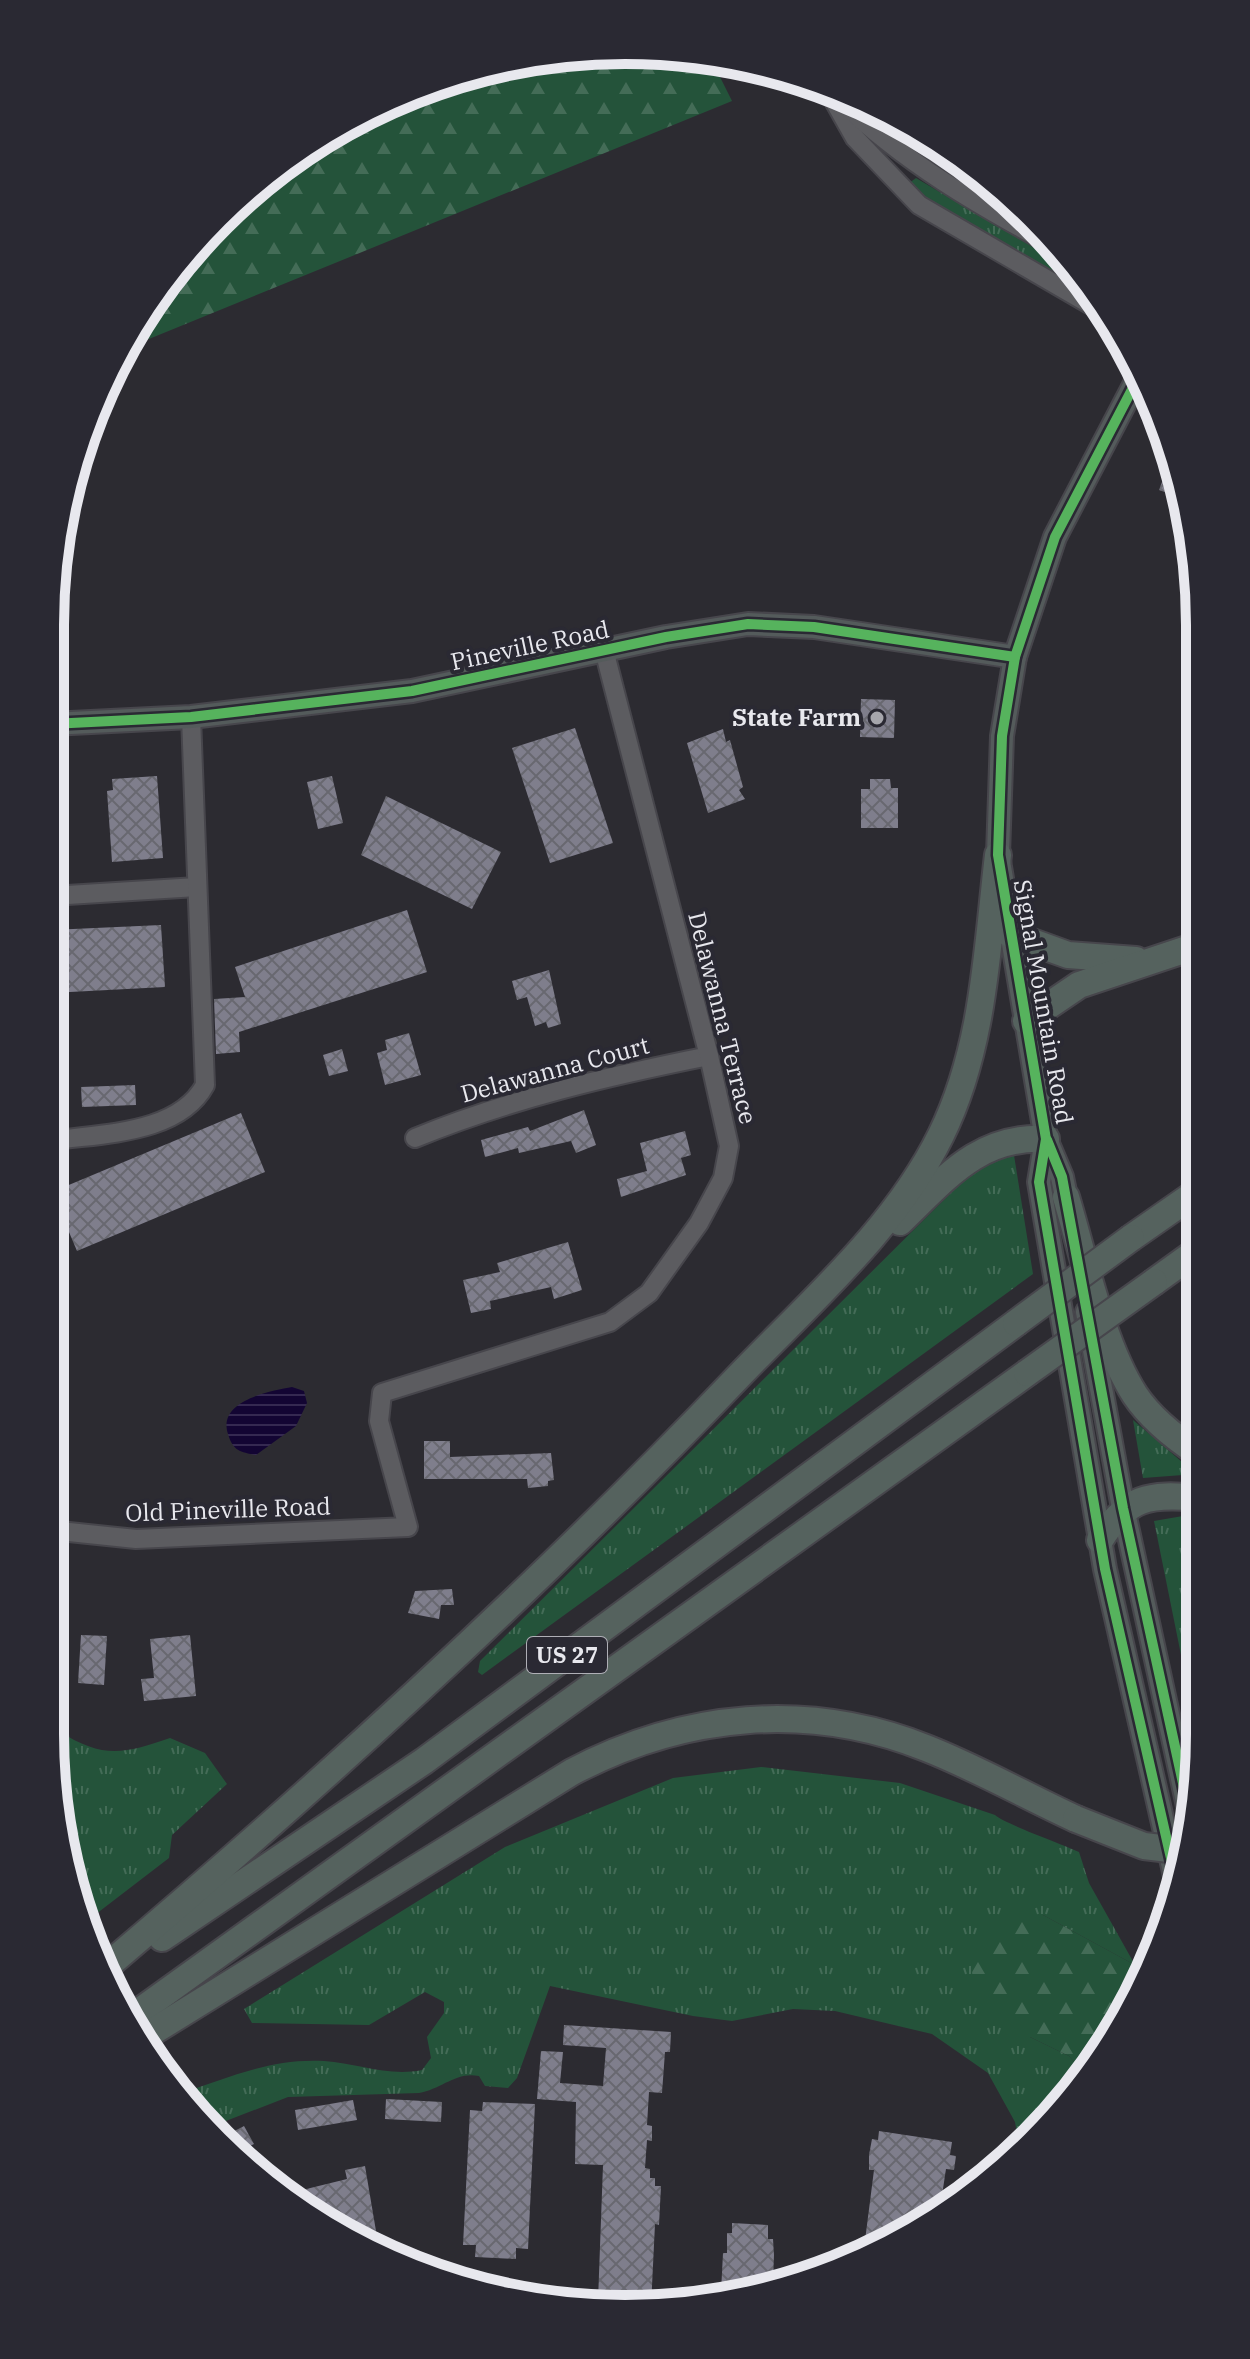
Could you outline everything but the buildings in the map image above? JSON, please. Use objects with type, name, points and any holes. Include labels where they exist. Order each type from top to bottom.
[{"type":"highway","points":[[113,1961],[427,1686],[597,1522],[886,1220],[941,1136],[962,1084],[977,1031],[998,855]]},
{"type":"highway","points":[[1010,934],[1068,955],[1148,960]]},
{"type":"highway","points":[[1026,1021],[1079,985],[1186,949]]},
{"type":"highway","points":[[749,1366],[963,1161],[1005,1141],[1046,1139]]},
{"type":"highway","points":[[1066,1197],[1117,1360],[1135,1395],[1157,1422],[1186,1444]]},
{"type":"highway","name":"US 27","points":[[116,1970],[424,1761],[1186,1200]]},
{"type":"highway","name":"US 27","points":[[138,2012],[1186,1259]]},
{"type":"highway","points":[[1100,1540],[1123,1508],[1166,1496],[1186,1497]]},
{"type":"highway","points":[[151,2033],[572,1772],[636,1743],[717,1721],[786,1718],[866,1728],[928,1748],[1076,1819],[1144,1846],[1174,1850]]},
{"type":"main road","name":"Signal Mountain Road","points":[[1133,388],[1055,537],[1015,657],[1002,736],[998,855],[1046,1139],[1039,1182],[1100,1540],[1171,1859]]},
{"type":"main road","name":"Pineville Road","points":[[64,723],[191,717],[412,691],[604,650],[748,624],[814,627],[1015,657]]},
{"type":"main road","points":[[1046,1139],[1066,1197],[1123,1508],[1183,1785]]},
{"type":"street","points":[[838,106],[855,138],[919,205],[1082,300]]},
{"type":"street","points":[[853,113],[882,141],[945,184],[1021,227]]},
{"type":"street","name":"Delawanna Terrace","points":[[408,1527],[379,1421],[382,1393],[610,1322],[649,1293],[699,1223],[723,1178],[729,1146],[709,1056],[604,650]]},
{"type":"street","points":[[64,1139],[156,1123],[198,1098],[205,1085],[191,717]]},
{"type":"street","points":[[64,895],[197,887]]},
{"type":"street","name":"Delawanna Court","points":[[415,1138],[505,1104],[619,1074],[709,1056]]},
{"type":"street","name":"Old Pineville Road","points":[[64,1531],[136,1539],[408,1527]]},
{"type":"green space","points":[[625,64],[718,72],[732,101],[140,343],[203,255],[255,203],[283,180],[345,139],[410,107],[480,83],[516,75],[588,65]]},
{"type":"green space","points":[[916,178],[1048,256],[1071,285],[947,214],[908,184]]},
{"type":"green space","points":[[1013,1149],[1033,1274],[482,1675],[478,1672],[480,1661],[979,1165]]},
{"type":"green space","points":[[1133,1420],[1186,1465],[1186,1475],[1143,1478]]},
{"type":"green space","points":[[1186,1517],[1186,1680],[1154,1521]]},
{"type":"green space","points":[[64,1734],[88,1746],[113,1751],[139,1748],[170,1738],[205,1753],[227,1784],[172,1835],[169,1858],[94,1915],[75,1843],[68,1802],[71,1797],[65,1763]]},
{"type":"green space","points":[[65,1762],[71,1797],[68,1802]]},
{"type":"green space","points":[[761,1767],[900,1783],[995,1815],[1079,1852],[1089,1883],[1135,1965],[1043,1915],[1030,2037],[1069,2056],[1077,2066],[1017,2135],[1015,2122],[988,2073],[932,2034],[835,2011],[793,2009],[732,2021],[693,2016],[550,1986],[517,2078],[508,2088],[485,2086],[479,2076],[471,2075],[419,2093],[288,2097],[221,2123],[191,2090],[250,2070],[305,2061],[336,2062],[397,2072],[422,2070],[431,2058],[427,2037],[444,2013],[444,2002],[425,1992],[369,2025],[252,2023],[244,2009],[505,1847],[673,1778]]},
{"type":"green space","points":[[1043,1915],[1135,1965],[1111,2014],[1077,2066],[1069,2056],[1030,2037],[974,1991],[971,1961],[1002,1923]]},
{"type":"shaded area","points":[[292,1387],[304,1391],[307,1403],[296,1426],[256,1455],[241,1452],[235,1447],[228,1434],[230,1413],[247,1400]]},
{"type":"cycle path","points":[[1133,388],[1055,537],[1015,657],[1002,736],[998,855],[1046,1139],[1039,1182],[1105,1569],[1171,1860]]},
{"type":"cycle path","points":[[64,723],[191,717],[412,691],[666,637],[748,624],[814,627],[1015,657]]},
{"type":"cycle path","points":[[1047,1140],[1062,1177],[1123,1508],[1183,1785]]},
{"type":"place","name":"State Farm","points":[[877,718]]}]
